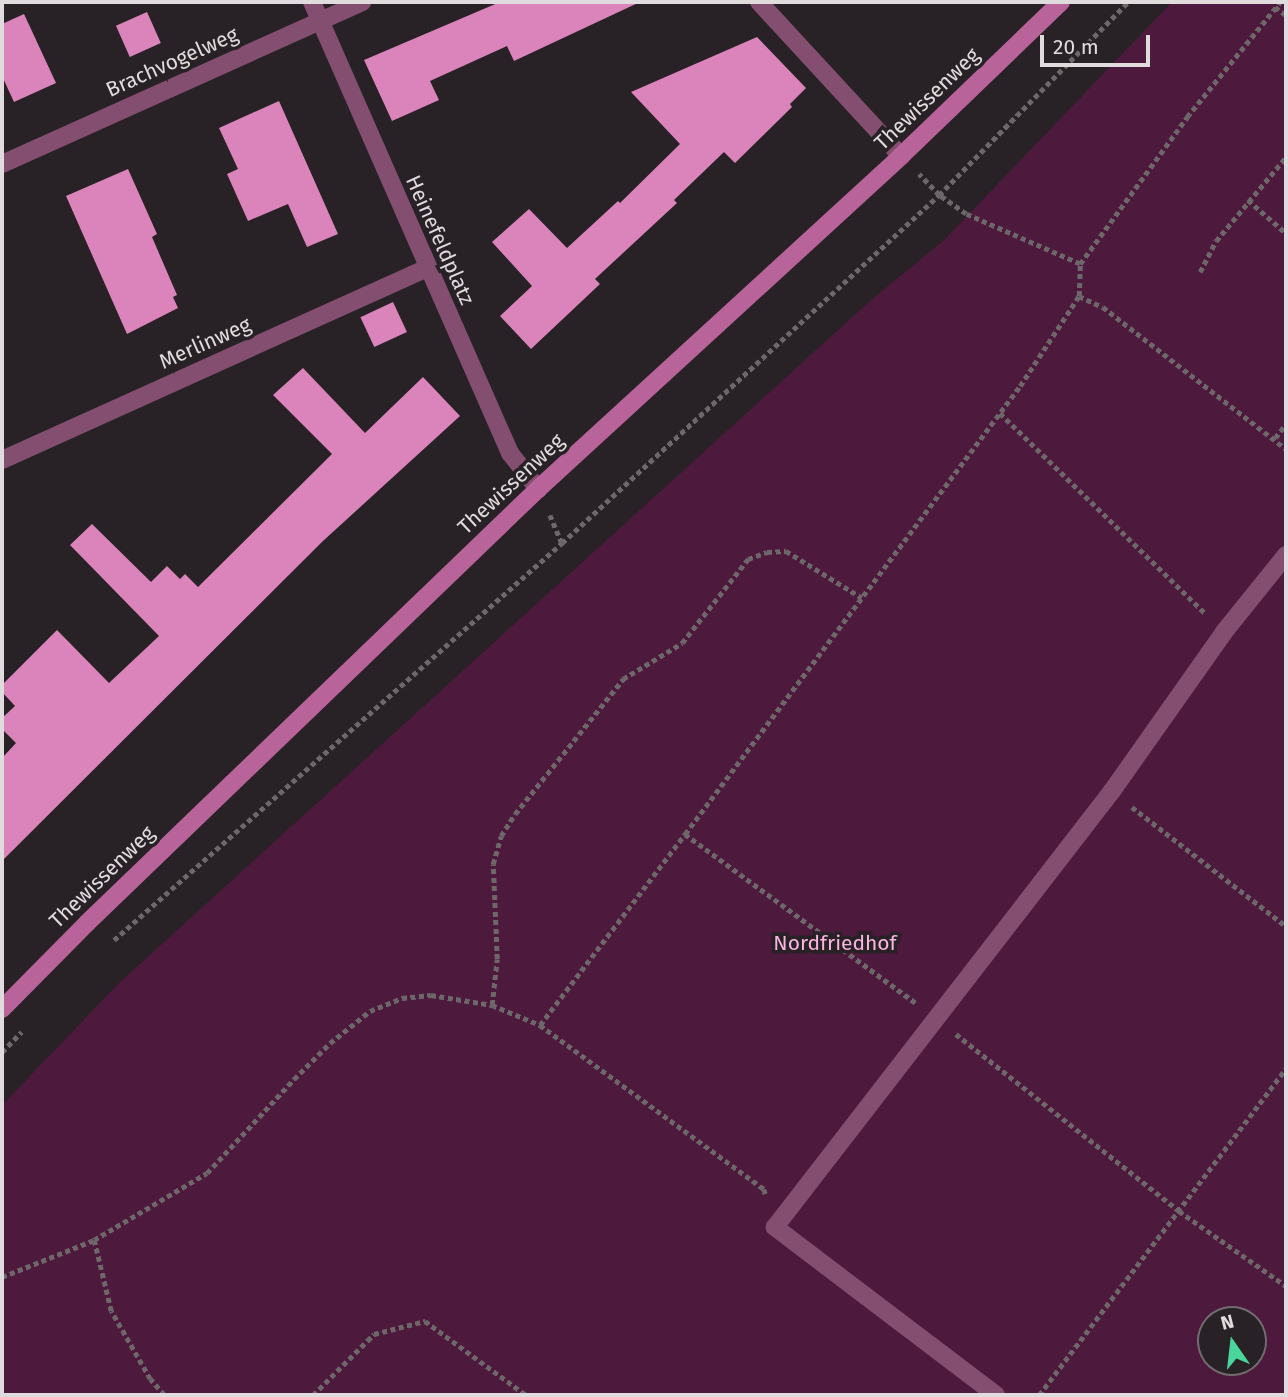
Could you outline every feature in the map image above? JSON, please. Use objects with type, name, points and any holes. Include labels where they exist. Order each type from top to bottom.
[{"type":"street","name":"Heinefeldplatz","points":[[312,2],[510,453],[538,489]]},
{"type":"street","name":"Brachvogelweg","points":[[2,164],[362,2]]},
{"type":"street","points":[[759,2],[901,156]]},
{"type":"street","name":"Thewissenweg","points":[[2,1009],[86,923],[538,489],[901,156],[1061,2]]},
{"type":"street","name":"Merlinweg","points":[[2,460],[427,268]]},
{"type":"street","points":[[996,1395],[775,1227],[1112,791],[1224,632],[1286,555]]},
{"type":"path","points":[[107,946],[562,543],[939,195],[1128,2]]},
{"type":"path","points":[[540,1025],[1000,413],[1079,296],[1080,264],[1187,117],[1280,2]]},
{"type":"path","points":[[1275,7],[1286,15]]},
{"type":"path","points":[[1200,272],[1216,241],[1286,157]]},
{"type":"path","points":[[939,195],[966,214],[1080,264]]},
{"type":"path","points":[[1248,200],[1286,233]]},
{"type":"path","points":[[1079,296],[1103,307],[1286,449]]},
{"type":"path","points":[[1000,413],[1224,632]]},
{"type":"path","points":[[1275,438],[1286,424]]},
{"type":"path","points":[[492,1005],[497,959],[492,864],[501,836],[515,814],[623,680],[682,643],[748,559],[767,552],[786,551],[862,598]]},
{"type":"path","points":[[1112,791],[1286,926]]},
{"type":"path","points":[[685,834],[935,1018],[1179,1210],[1286,1286]]},
{"type":"path","points":[[2,1277],[94,1240],[207,1173],[293,1079],[330,1043],[370,1011],[402,998],[431,995],[492,1005],[540,1025],[764,1189],[775,1227]]},
{"type":"path","points":[[2,1052],[30,1023]]},
{"type":"path","points":[[1039,1395],[1286,1068]]},
{"type":"path","points":[[94,1240],[111,1311],[150,1379],[164,1395]]},
{"type":"path","points":[[313,1395],[374,1334],[425,1321],[526,1395]]},
{"type":"green space","name":"Nordfriedhof","points":[[1172,2],[1286,2],[1286,1395],[2,1395],[2,1105],[120,982],[870,301],[944,240]]},
{"type":"building","points":[[500,2],[640,2],[514,61],[507,46],[430,81],[439,100],[392,121],[364,60]]},
{"type":"building","points":[[147,12],[161,43],[130,57],[116,26]]},
{"type":"building","points":[[24,14],[56,83],[14,102],[2,76],[2,24]]},
{"type":"building","points":[[757,37],[806,88],[790,104],[792,107],[735,163],[724,152],[674,200],[677,203],[595,279],[600,284],[531,349],[500,316],[532,286],[492,242],[529,209],[567,248],[618,201],[620,203],[680,144],[631,92]]},
{"type":"building","points":[[279,101],[338,234],[307,247],[288,204],[248,221],[227,174],[238,169],[219,128]]},
{"type":"building","points":[[128,169],[157,234],[152,237],[177,295],[173,297],[178,308],[127,334],[66,196]]},
{"type":"building","points":[[393,302],[407,332],[374,347],[360,317]]},
{"type":"building","points":[[303,368],[365,433],[423,377],[460,416],[323,541],[2,861],[2,758],[16,743],[2,729],[2,718],[15,706],[2,692],[2,685],[57,630],[109,683],[159,636],[70,545],[92,524],[151,582],[167,566],[180,579],[185,574],[198,587],[332,454],[273,395]]}]
